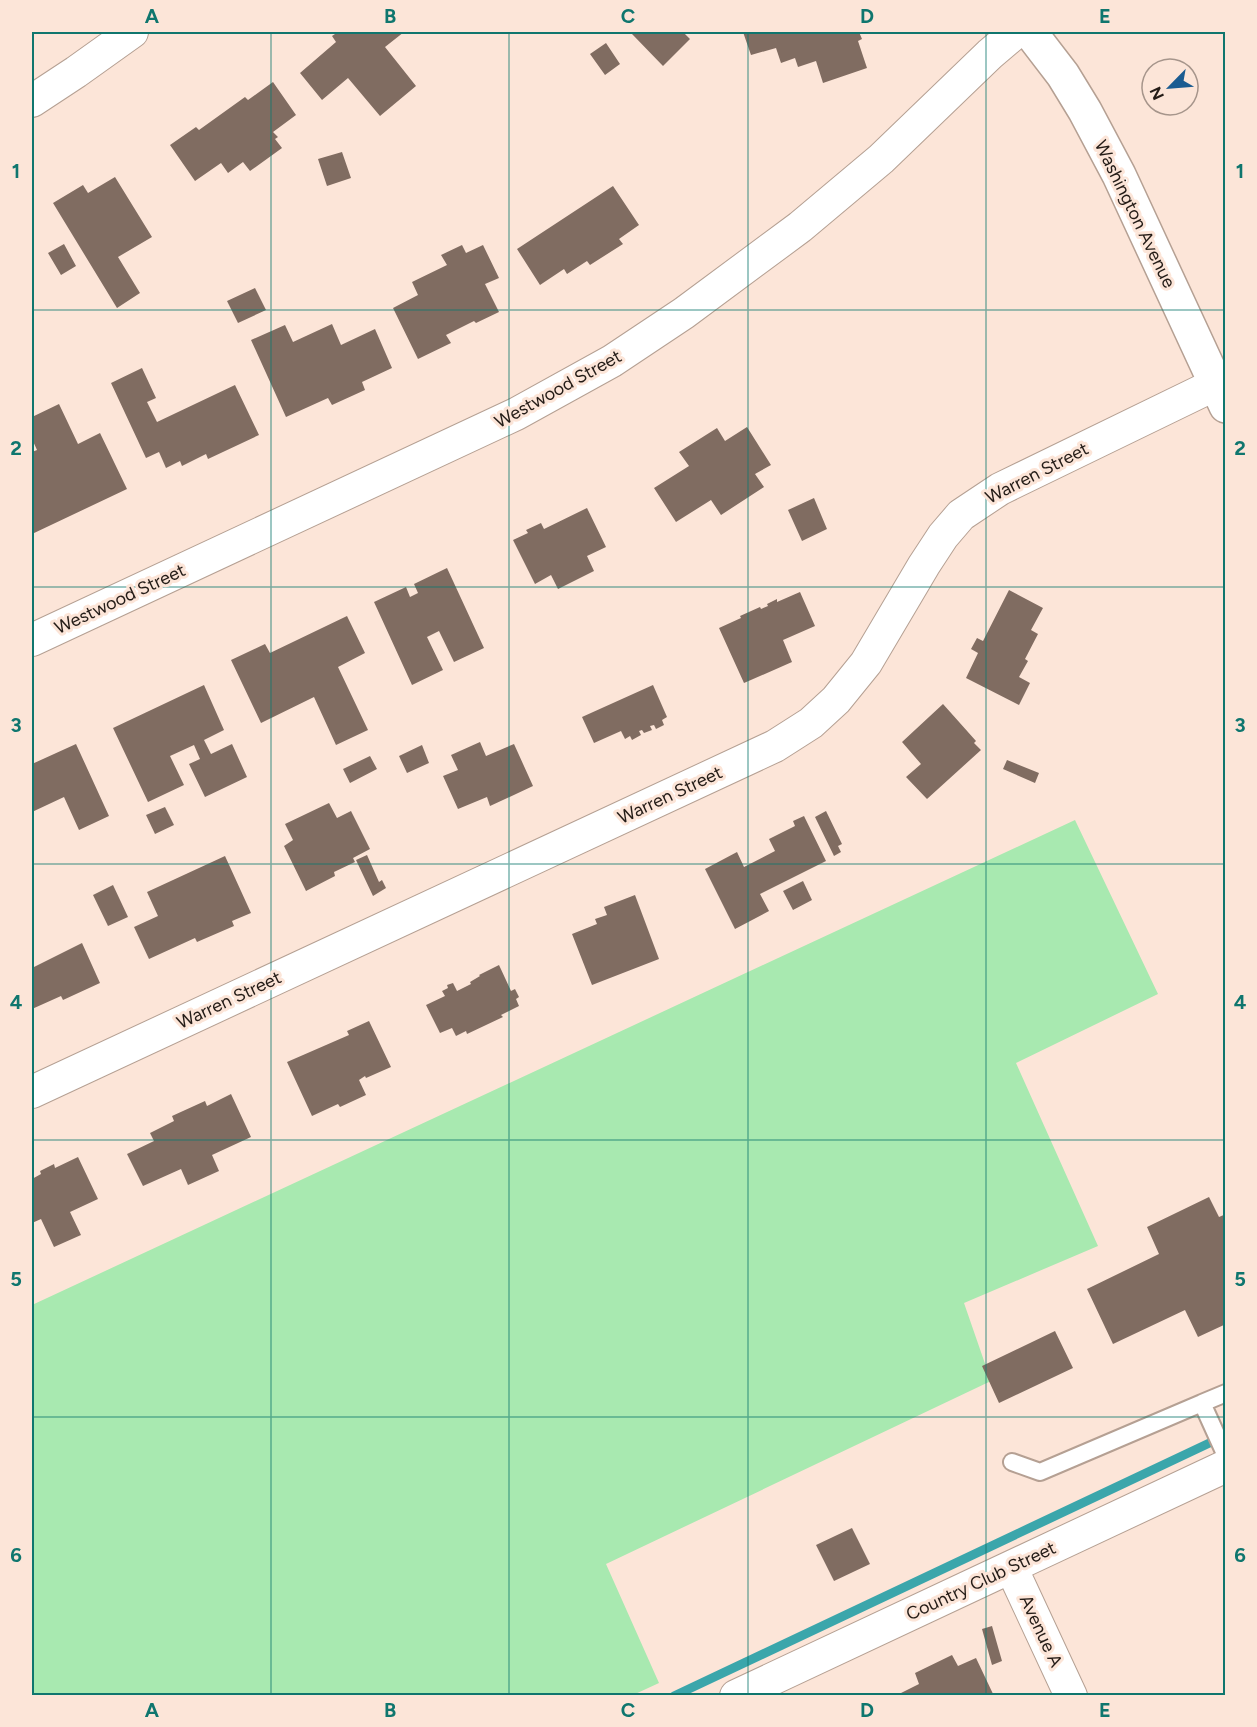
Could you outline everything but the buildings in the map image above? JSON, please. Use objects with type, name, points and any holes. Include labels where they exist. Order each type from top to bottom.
[{"type":"street","points":[[32,100],[132,32]]},
{"type":"street","name":"Westwood Street","points":[[32,640],[516,414],[612,361],[684,314],[800,227],[881,159],[1016,32]]},
{"type":"street","name":"Washington Avenue","points":[[1030,32],[1062,75],[1090,120],[1119,175],[1221,395]]},
{"type":"street","name":"Warren Street","points":[[32,1092],[775,746],[836,700],[866,663],[924,565],[943,536],[961,515],[1000,489],[1221,395]]},
{"type":"street","name":"Country Club Street","points":[[736,1695],[1226,1466]]},
{"type":"street","name":"Avenue A","points":[[1011,1567],[1071,1695]]},
{"type":"lane","points":[[1012,1462],[1040,1472],[1226,1393]]},
{"type":"lane","points":[[1202,1403],[1226,1456]]},
{"type":"green space","points":[[1075,820],[1158,994],[1016,1063],[1098,1246],[964,1303],[991,1381],[606,1564],[659,1683],[633,1695],[32,1695],[32,1305]]},
{"type":"waterway","points":[[674,1696],[1220,1438]]}]
